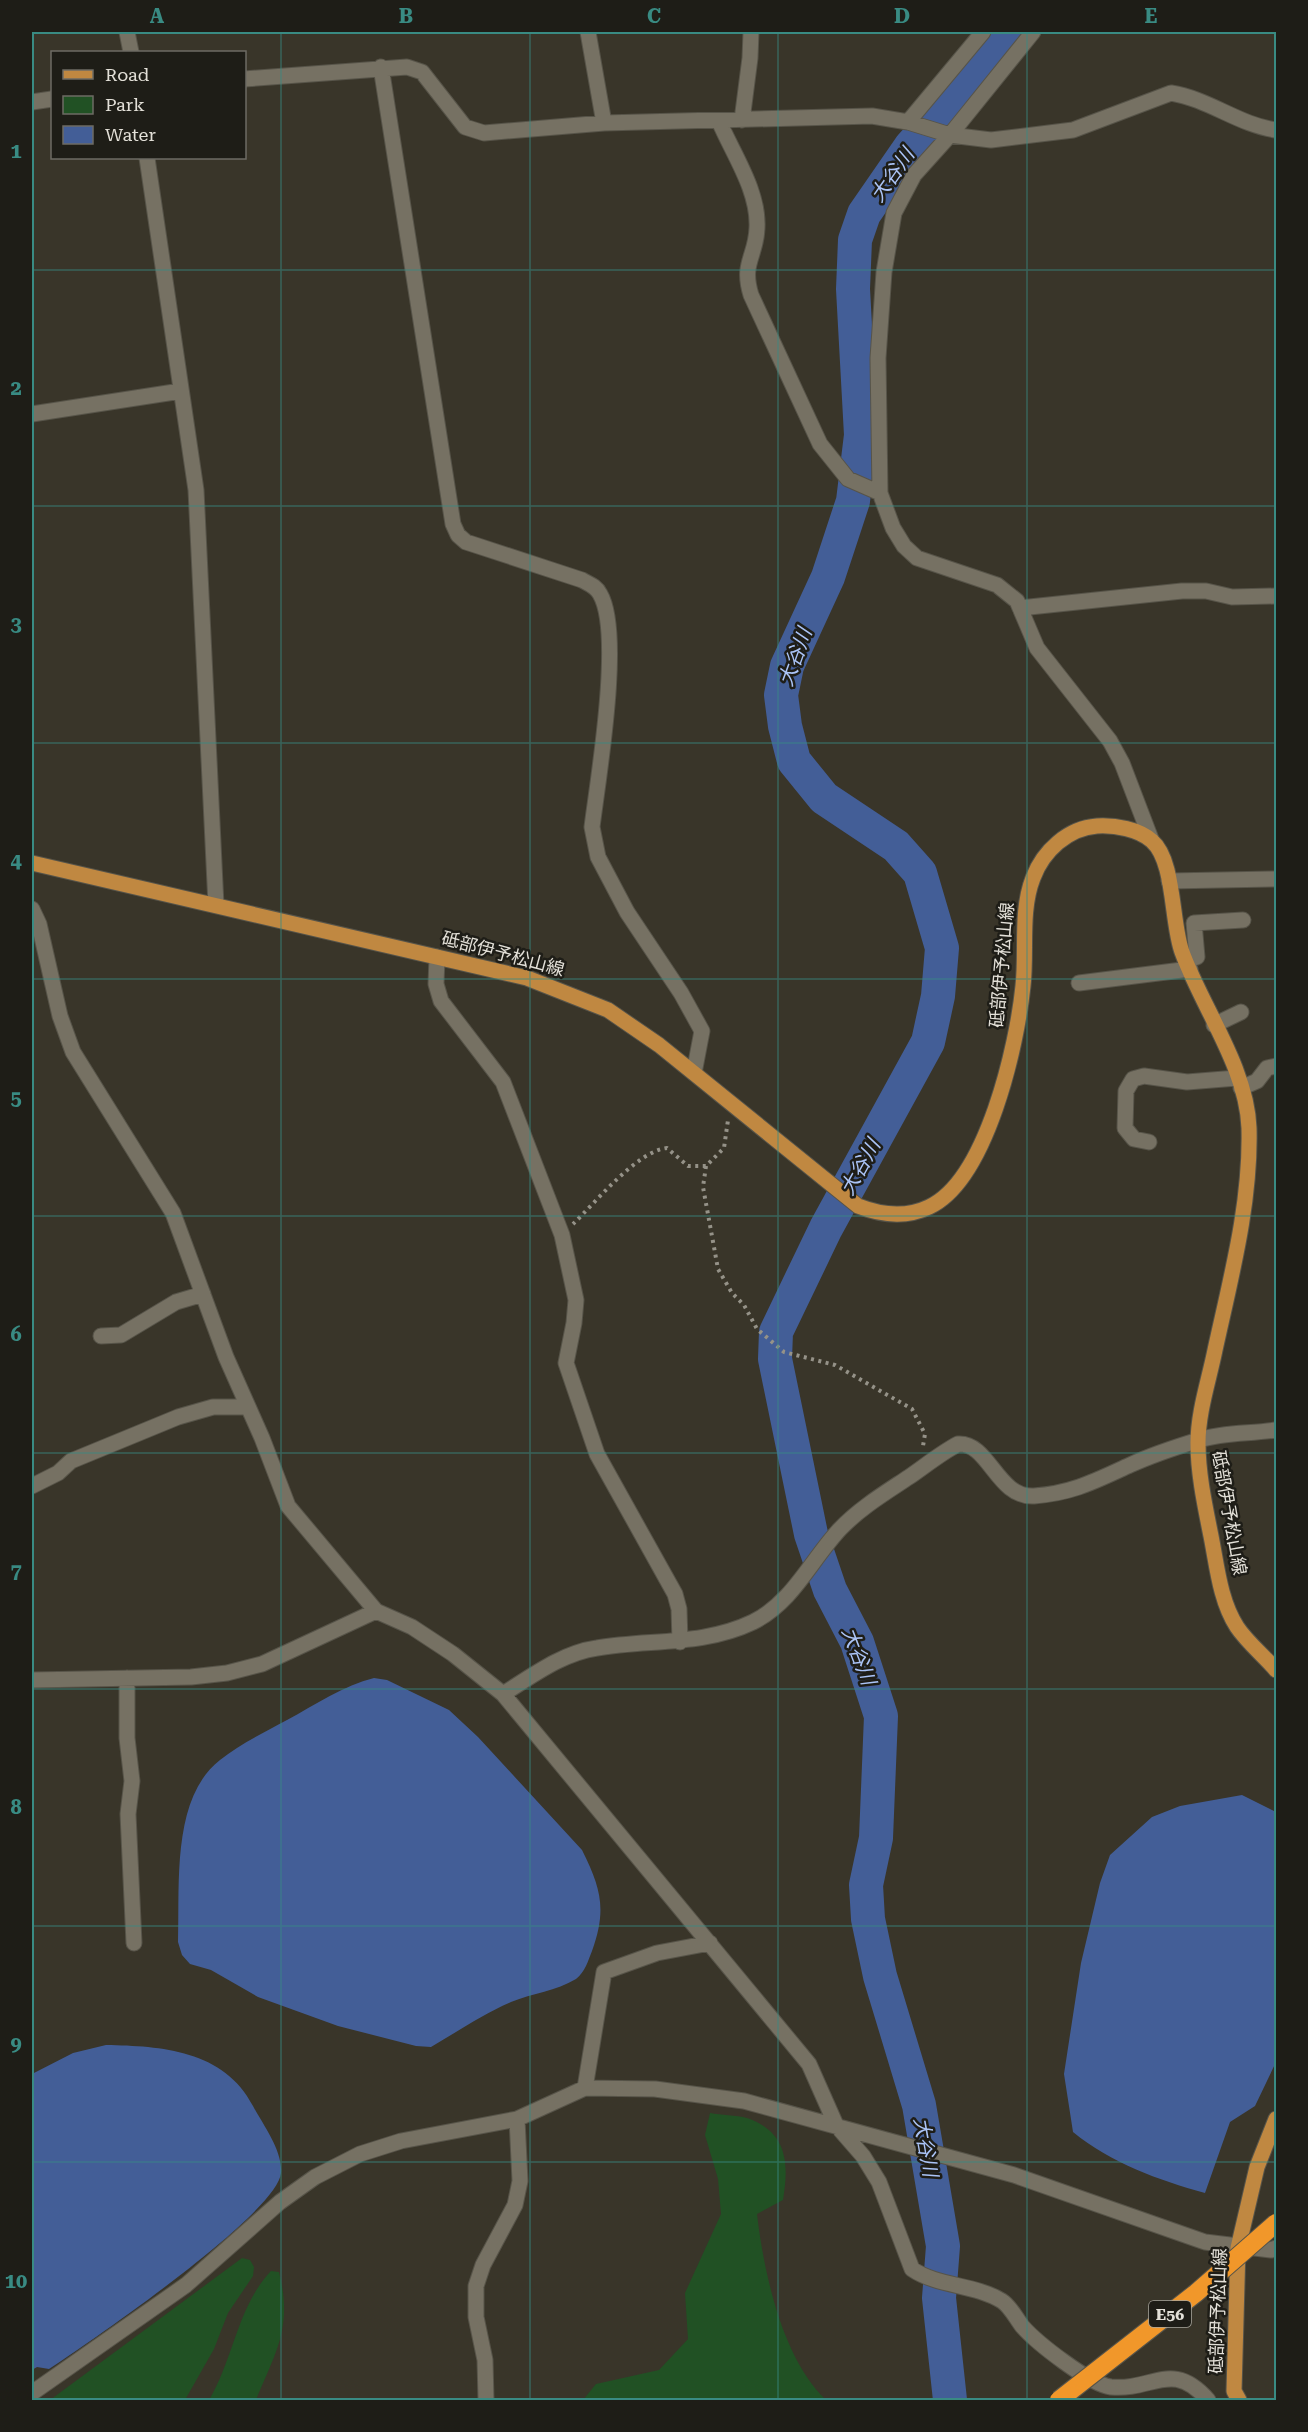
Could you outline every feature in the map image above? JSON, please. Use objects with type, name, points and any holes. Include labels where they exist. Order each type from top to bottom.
[{"type":"highway","name":"E56","points":[[1059,2400],[1187,2300],[1276,2223]]},
{"type":"main road","name":"砥部伊予松山線","points":[[32,863],[527,978],[590,1002],[630,1025],[694,1073],[858,1206],[873,1212],[894,1215],[928,1208],[941,1199],[966,1172],[988,1127],[1009,1069],[1024,982],[1027,899],[1040,865],[1063,838],[1078,830],[1095,826],[1114,826],[1134,831],[1151,839],[1161,852],[1175,927],[1188,965],[1246,1103],[1248,1127],[1242,1217],[1198,1440],[1203,1493],[1228,1608],[1238,1629],[1276,1670]]},
{"type":"main road","name":"砥部伊予松山線","points":[[1239,2400],[1234,2391],[1238,2247],[1257,2167],[1276,2119]]},
{"type":"street","points":[[127,32],[131,51]]},
{"type":"street","points":[[588,32],[604,123]]},
{"type":"street","points":[[742,120],[751,32]]},
{"type":"street","points":[[908,122],[983,32]]},
{"type":"street","points":[[1033,32],[914,176],[894,213],[884,272],[873,490],[892,528],[904,546],[917,558],[1008,590],[1020,608],[1037,648],[1110,741],[1126,773],[1151,839]]},
{"type":"street","points":[[381,67],[453,524],[458,535],[466,542],[582,580],[594,586],[600,594],[609,643],[605,724],[592,841],[627,912],[681,993],[702,1031],[694,1073]]},
{"type":"street","points":[[246,79],[381,67],[407,67],[422,72],[465,127],[484,133],[604,123],[872,116],[908,122],[950,135],[991,140],[1073,130],[1172,93],[1187,96],[1257,128],[1276,130]]},
{"type":"street","points":[[32,102],[51,99]]},
{"type":"street","points":[[719,121],[750,188],[756,209],[758,228],[755,246],[748,262],[746,279],[751,295],[820,444],[848,479],[873,490]]},
{"type":"street","points":[[147,159],[196,490],[216,905]]},
{"type":"street","points":[[32,414],[181,391]]},
{"type":"street","points":[[1020,608],[1182,591],[1206,591],[1232,597],[1276,596]]},
{"type":"street","points":[[1168,881],[1276,879]]},
{"type":"street","points":[[32,909],[39,924],[60,1016],[73,1052],[173,1213],[226,1357],[288,1506],[376,1611],[429,1638],[503,1694],[809,2064],[836,2125],[863,2156],[879,2182],[912,2269],[921,2275],[976,2289],[1004,2302],[1023,2327],[1065,2365],[1111,2387],[1175,2378],[1195,2385],[1208,2400]]},
{"type":"street","points":[[1079,982],[1188,965],[1197,957],[1194,923],[1243,920]]},
{"type":"street","points":[[437,957],[436,984],[441,1001],[503,1082],[562,1235],[576,1300],[566,1363],[570,1382],[597,1454],[675,1594],[679,1608],[680,1642]]},
{"type":"street","points":[[1214,1025],[1241,1012]]},
{"type":"street","points":[[1149,1142],[1134,1140],[1125,1128],[1126,1091],[1132,1079],[1144,1076],[1187,1082],[1257,1082],[1267,1068],[1276,1066]]},
{"type":"street","points":[[101,1336],[121,1335],[176,1302],[203,1294]]},
{"type":"street","points":[[32,1486],[58,1473],[71,1461],[178,1417],[213,1407],[248,1407]]},
{"type":"street","points":[[503,1694],[562,1658],[595,1648],[680,1642],[723,1634],[754,1621],[775,1607],[854,1515],[951,1448],[966,1444],[974,1448],[1013,1491],[1034,1496],[1076,1490],[1130,1465],[1198,1440],[1222,1434],[1276,1430]]},
{"type":"street","points":[[32,1680],[191,1677],[227,1672],[262,1664],[376,1611]]},
{"type":"street","points":[[127,1678],[127,1738],[132,1781],[128,1814],[134,1943]]},
{"type":"street","points":[[585,2088],[604,1972],[657,1953],[710,1943]]},
{"type":"street","points":[[32,2393],[186,2285],[280,2202],[315,2177],[360,2154],[402,2141],[518,2119],[585,2088],[655,2089],[744,2101],[1014,2175],[1204,2242],[1270,2250],[1276,2248]]},
{"type":"street","points":[[486,2400],[485,2360],[476,2317],[476,2286],[483,2265],[515,2205],[520,2181],[518,2119]]},
{"type":"path","points":[[731,1103],[724,1148],[706,1166],[704,1187],[718,1269],[732,1293],[744,1305],[757,1329],[784,1352],[835,1365],[912,1409],[925,1434],[923,1448],[926,1465]]},
{"type":"path","points":[[562,1235],[635,1164],[658,1149],[667,1148],[688,1166],[706,1166]]},
{"type":"green space","points":[[710,2113],[743,2117],[761,2124],[771,2132],[783,2151],[786,2174],[783,2200],[757,2214],[760,2237],[770,2288],[787,2338],[798,2362],[826,2400],[583,2400],[596,2384],[659,2370],[688,2339],[685,2293],[721,2214],[718,2179],[705,2135]]},
{"type":"green space","points":[[242,2258],[250,2260],[254,2267],[253,2276],[228,2313],[214,2349],[185,2400],[50,2400]]},
{"type":"green space","points":[[271,2271],[279,2272],[283,2291],[283,2324],[276,2352],[256,2400],[209,2400],[250,2300]]},
{"type":"water","points":[[374,1678],[387,1680],[449,1710],[478,1737],[582,1850],[594,1876],[600,1899],[597,1936],[586,1966],[576,1979],[501,2007],[431,2047],[416,2046],[338,2026],[258,1997],[211,1970],[190,1964],[182,1955],[178,1942],[181,1844],[193,1797],[204,1776],[220,1760],[253,1738],[341,1690]]},
{"type":"water","points":[[1242,1795],[1276,1812],[1276,2062],[1255,2106],[1230,2122],[1205,2193],[1136,2169],[1103,2153],[1073,2132],[1064,2074],[1081,1963],[1100,1883],[1110,1855],[1152,1817],[1180,1806]]},
{"type":"water","points":[[106,2045],[169,2050],[208,2062],[226,2073],[241,2087],[267,2130],[279,2156],[281,2173],[272,2192],[217,2246],[139,2306],[49,2369],[37,2367],[32,2370],[32,2074],[73,2053]]},
{"type":"waterway","name":"大谷川","points":[[950,2400],[939,2298],[943,2246],[919,2105],[880,1976],[868,1919],[866,1885],[876,1838],[881,1716],[857,1642],[830,1590],[811,1534],[775,1359],[776,1332],[826,1228],[928,1042],[938,996],[942,948],[920,873],[896,846],[824,798],[794,761],[785,726],[781,695],[787,666],[828,577],[853,501],[861,435],[853,289],[855,240],[864,214],[911,146],[953,100],[1007,32]]}]
